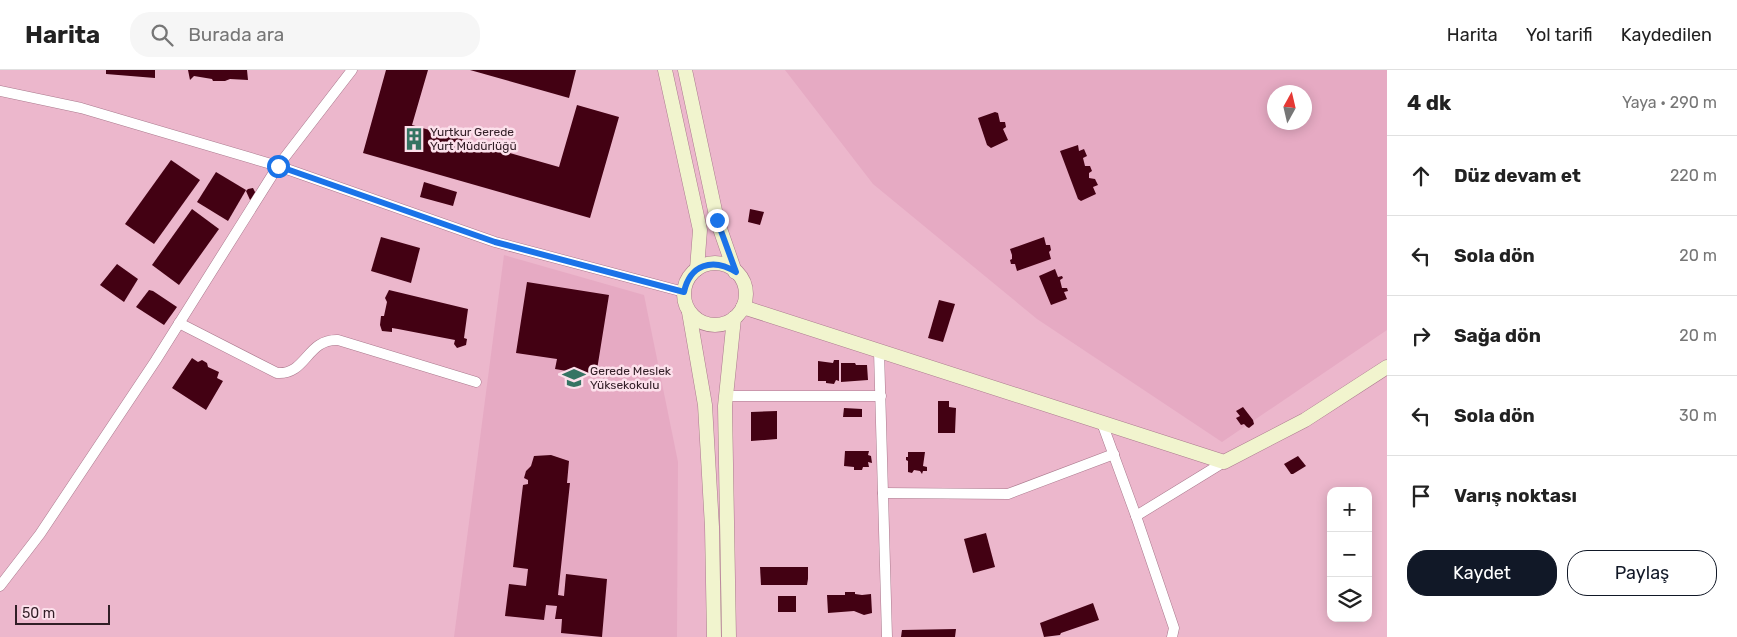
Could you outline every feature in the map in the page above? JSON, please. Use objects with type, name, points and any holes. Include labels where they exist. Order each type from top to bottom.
[{"type":"street","points":[[0,586],[40,534],[179,323],[278,166],[352,70]]},
{"type":"street","points":[[665,70],[700,230],[697,269]]},
{"type":"street","points":[[685,70],[717,220],[736,272]]},
{"type":"street","points":[[0,91],[80,108],[278,166],[495,242],[684,292]]},
{"type":"street","points":[[714,637],[712,526],[705,405],[684,292],[686,283],[697,269],[706,265],[717,264],[727,266],[736,272],[742,279],[745,288],[745,298],[738,313],[726,396],[729,637]]},
{"type":"street","points":[[689,312],[696,319],[710,324],[725,323],[738,313]]},
{"type":"street","points":[[738,313],[879,351],[1224,462]]},
{"type":"street","points":[[179,323],[277,373],[294,370],[317,345],[326,341],[338,340],[476,382]]},
{"type":"street","points":[[879,351],[887,637]]},
{"type":"street","points":[[1136,516],[1224,462],[1305,420],[1387,366]]},
{"type":"street","points":[[726,396],[881,396]]},
{"type":"street","points":[[1102,423],[1174,628],[1172,637]]},
{"type":"street","points":[[883,493],[1008,494],[1114,454]]},
{"type":"shaded area","points":[[785,70],[1387,70],[1387,330],[1222,442],[1037,319],[873,184]]},
{"type":"shaded area","name":"Gerede Meslek Yüksekokulu","points":[[504,255],[644,295],[678,462],[677,637],[454,637]]},
{"type":"building","points":[[106,70],[155,70],[155,78],[106,74]]},
{"type":"building","points":[[188,70],[247,70],[248,80],[230,79],[213,81],[212,79],[194,76],[190,80]]},
{"type":"building","name":"Yurtkur Gerede Yurt Müdürlüğü","points":[[386,70],[428,70],[412,125],[559,167],[577,105],[619,117],[590,218],[363,153]]},
{"type":"building","points":[[470,70],[576,70],[569,98]]},
{"type":"building","points":[[995,112],[998,113],[1000,122],[1005,122],[1006,127],[1003,129],[1008,140],[991,148],[987,145],[978,118]]},
{"type":"building","points":[[1078,145],[1079,151],[1084,149],[1087,156],[1083,158],[1085,166],[1090,166],[1092,171],[1089,173],[1089,178],[1095,179],[1098,185],[1093,187],[1096,194],[1081,201],[1078,199],[1060,151]]},
{"type":"building","points":[[171,160],[200,180],[154,244],[125,224]]},
{"type":"building","points":[[216,172],[246,190],[228,221],[197,202]]},
{"type":"building","points":[[424,182],[457,192],[453,206],[420,197]]},
{"type":"building","points":[[253,188],[257,196],[250,200],[246,191]]},
{"type":"building","points":[[192,209],[219,229],[179,285],[152,265]]},
{"type":"building","points":[[750,209],[764,212],[760,225],[748,222]]},
{"type":"building","points":[[381,237],[420,248],[411,283],[371,271]]},
{"type":"building","points":[[1044,237],[1046,245],[1050,245],[1051,259],[1017,271],[1015,264],[1011,264],[1012,255],[1010,249]]},
{"type":"building","points":[[117,264],[138,279],[124,302],[100,285]]},
{"type":"building","points":[[1055,269],[1058,277],[1062,276],[1063,278],[1060,280],[1062,288],[1067,288],[1068,291],[1064,292],[1067,299],[1051,305],[1039,276]]},
{"type":"building","points":[[527,282],[609,295],[596,376],[555,369],[557,359],[516,353]]},
{"type":"building","points":[[149,290],[177,307],[164,325],[136,307]]},
{"type":"building","points":[[389,290],[468,309],[464,338],[467,339],[466,345],[457,348],[454,344],[455,340],[392,328],[392,332],[382,331],[380,325],[381,316],[384,316],[387,302],[385,298]]},
{"type":"building","points":[[939,300],[955,304],[943,342],[928,338]]},
{"type":"building","points":[[192,358],[198,362],[202,360],[207,363],[208,367],[219,372],[217,378],[223,381],[206,410],[172,388]]},
{"type":"building","points":[[834,360],[839,360],[839,381],[836,380],[834,384],[818,381],[818,361],[833,363]]},
{"type":"building","points":[[841,363],[867,365],[868,380],[841,382]]},
{"type":"building","points":[[938,401],[949,401],[949,407],[956,408],[955,433],[938,433]]},
{"type":"building","points":[[1243,407],[1253,420],[1254,424],[1249,428],[1244,424],[1241,425],[1236,418],[1240,416],[1236,411]]},
{"type":"building","points":[[844,408],[862,409],[862,417],[843,417]]},
{"type":"building","points":[[777,411],[777,439],[751,441],[751,412]]},
{"type":"building","points":[[845,451],[869,451],[868,455],[871,456],[872,463],[868,462],[869,467],[863,467],[862,470],[854,470],[854,467],[844,466]]},
{"type":"building","points":[[908,452],[925,452],[923,466],[927,467],[927,471],[923,471],[922,474],[920,471],[914,470],[912,473],[908,472],[906,457],[908,457]]},
{"type":"building","points":[[551,455],[569,461],[567,483],[570,483],[558,595],[564,596],[566,574],[607,579],[602,637],[561,633],[562,619],[555,619],[557,606],[546,605],[544,620],[505,616],[509,584],[526,586],[528,569],[513,567],[523,485],[528,484],[528,480],[524,478],[526,471],[531,466],[534,456]]},
{"type":"building","points":[[1298,456],[1306,466],[1291,474],[1284,464]]},
{"type":"building","points":[[986,533],[995,567],[973,573],[964,539]]},
{"type":"building","points":[[760,567],[808,567],[807,585],[761,585]]},
{"type":"building","points":[[845,592],[855,592],[855,594],[862,595],[871,594],[872,613],[864,615],[854,611],[828,613],[827,595],[845,595]]},
{"type":"building","points":[[778,596],[796,596],[796,612],[778,612]]},
{"type":"building","points":[[1093,603],[1099,620],[1061,633],[1060,635],[1044,637],[1040,623]]},
{"type":"building","points":[[956,629],[955,637],[901,637],[902,630]]},
{"type":"place","name":"Yurtkur Gerede Yurt Müdürlüğü","points":[[414,139]]},
{"type":"place","name":"Gerede Meslek Yüksekokulu","points":[[574,378]]},
{"type":"route","points":[[278,166],[495,242],[684,292],[690,276],[697,269],[706,265],[717,264],[727,266],[736,272],[717,220]]}]
